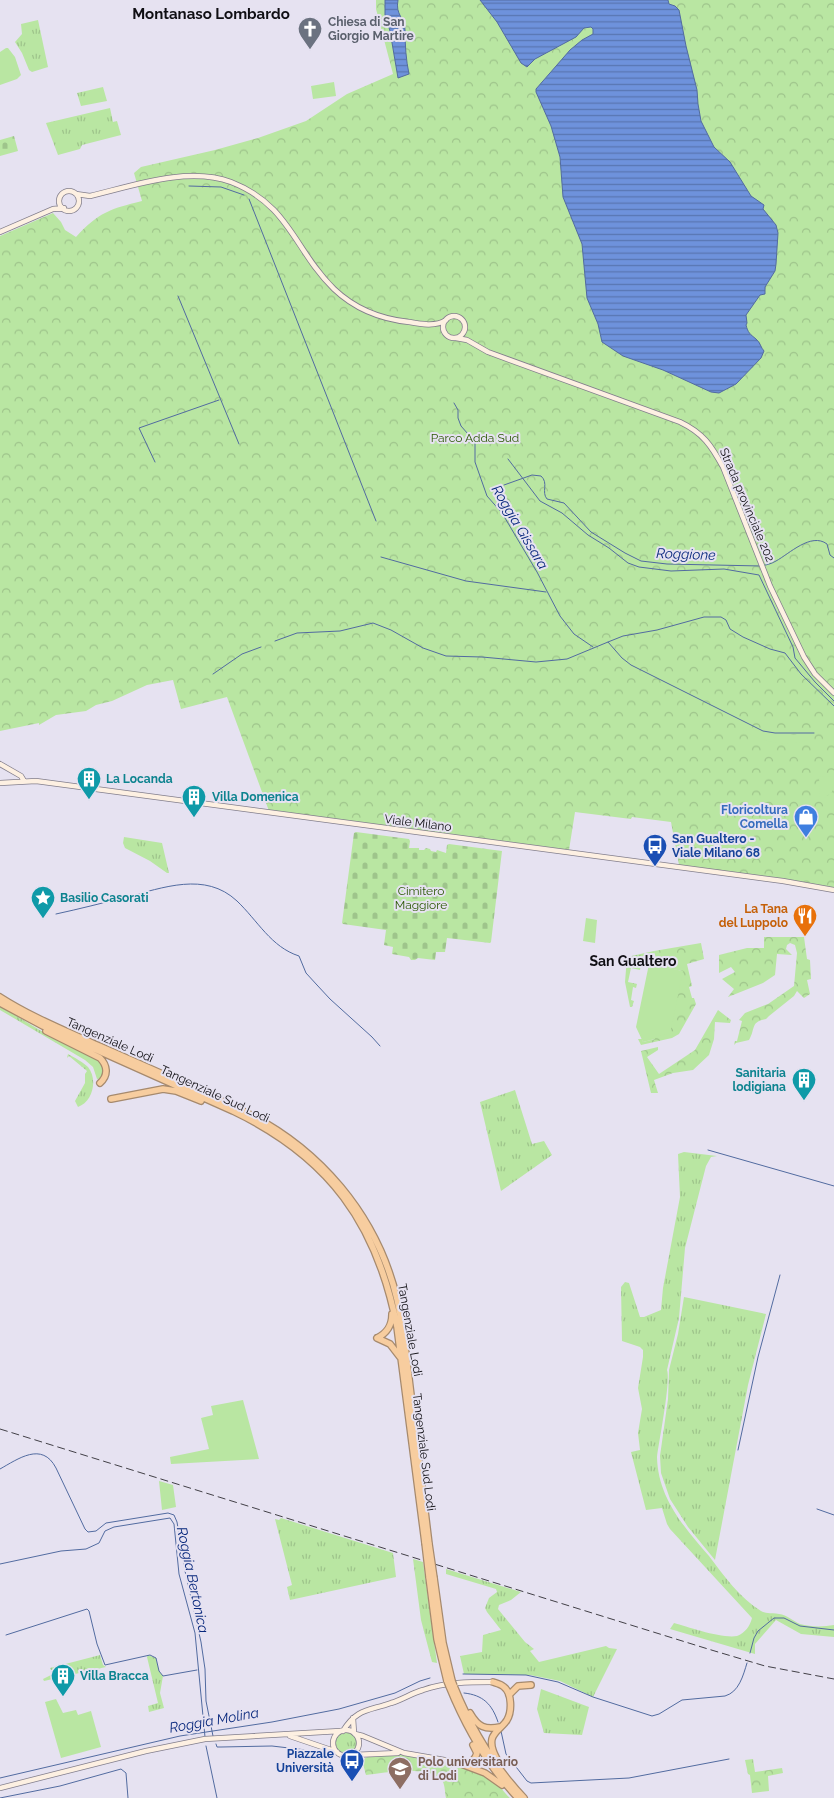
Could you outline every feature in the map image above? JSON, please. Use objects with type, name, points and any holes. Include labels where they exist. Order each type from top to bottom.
[{"type":"highway","name":"Tangenziale Lodi","points":[[0,997],[43,1021],[226,1103],[266,1123],[309,1154],[347,1194],[362,1215],[377,1242],[397,1299],[405,1348],[427,1544],[451,1683],[477,1736],[492,1759],[524,1798]]},
{"type":"highway","name":"Tangenziale Sud Lodi","points":[[0,1003],[30,1020],[233,1111],[262,1126],[308,1159],[339,1192],[358,1218],[373,1244],[393,1305],[427,1544]]},
{"type":"highway","points":[[30,1020],[45,1031],[100,1058],[105,1064],[106,1071],[105,1077],[100,1083]]},
{"type":"highway","points":[[112,1099],[135,1096],[159,1089],[171,1090],[215,1107],[233,1111]]},
{"type":"highway","points":[[393,1305],[392,1321],[388,1331],[377,1338],[390,1344],[401,1359]]},
{"type":"highway","points":[[493,1682],[504,1686],[509,1695],[508,1717],[493,1736],[493,1750],[508,1780]]},
{"type":"highway","points":[[451,1683],[469,1731],[495,1772],[518,1798]]},
{"type":"highway","points":[[509,1695],[518,1686],[531,1685]]},
{"type":"highway","points":[[461,1702],[465,1704],[478,1725],[487,1729],[500,1728]]},
{"type":"highway","points":[[456,1762],[470,1762],[476,1757],[476,1751],[470,1740],[469,1731]]},
{"type":"highway","points":[[456,1762],[492,1776],[514,1798]]},
{"type":"street","name":"Strada provinciale 202","points":[[0,232],[51,210],[64,208],[74,210],[84,198],[90,196],[172,178],[190,176],[229,181],[261,197],[274,208],[287,223],[325,279],[346,299],[362,309],[383,318],[437,327],[450,337],[472,343],[488,352],[680,422],[698,433],[709,444],[723,468],[762,566],[805,659],[815,674],[834,693]]},
{"type":"street","name":"Strada provinciale 202","points":[[51,210],[60,202],[61,196],[65,192],[71,191],[76,194],[90,196]]},
{"type":"street","points":[[76,194],[79,199],[78,204]]},
{"type":"street","points":[[60,202],[64,208]]},
{"type":"street","name":"Strada provinciale 202","points":[[426,324],[439,324],[452,316],[461,318],[465,323],[466,336],[472,343]]},
{"type":"street","points":[[445,333],[443,326],[446,320]]},
{"type":"street","points":[[456,338],[462,335],[465,330]]},
{"type":"street","points":[[0,764],[22,776],[24,781]]},
{"type":"street","points":[[10,769],[12,782]]},
{"type":"street","name":"Viale Milano","points":[[0,783],[24,781],[783,881],[834,890]]},
{"type":"street","points":[[338,1753],[333,1742],[337,1734],[362,1711],[383,1706],[423,1690],[442,1685],[493,1682]]},
{"type":"street","points":[[350,1755],[358,1746],[353,1718]]},
{"type":"street","points":[[0,1788],[191,1742],[223,1737],[348,1730],[404,1753]]},
{"type":"street","points":[[284,1734],[306,1740],[342,1755],[404,1753],[456,1762]]},
{"type":"green space","name":"Parco Adda Sud","points":[[376,0],[834,0],[834,888],[784,879],[679,865],[671,822],[575,812],[569,850],[269,811],[227,697],[181,709],[173,680],[147,685],[112,701],[96,705],[86,711],[56,715],[39,725],[39,723],[0,731],[0,236],[53,213],[65,230],[76,237],[92,222],[106,213],[121,206],[142,201],[134,173],[141,167],[215,150],[258,138],[306,121],[347,94],[393,74],[376,9]]},
{"type":"green space","points":[[38,20],[48,67],[32,72],[29,70],[15,42],[22,34],[21,24]]},
{"type":"green space","points":[[6,48],[15,57],[21,75],[17,79],[0,85],[0,52]]},
{"type":"green space","points":[[334,82],[336,96],[313,99],[311,86]]},
{"type":"green space","points":[[103,87],[107,101],[81,106],[77,93]]},
{"type":"green space","points":[[110,108],[113,122],[117,121],[121,135],[82,145],[80,149],[58,155],[46,123]]},
{"type":"green space","points":[[14,136],[18,151],[0,156],[0,140]]},
{"type":"green space","points":[[750,729],[775,735],[810,735],[810,739],[793,743],[767,741],[743,731]]},
{"type":"green space","points":[[834,776],[832,792],[824,798],[820,798],[819,777]]},
{"type":"green space","name":"Cimitero Maggiore","points":[[354,833],[409,839],[409,848],[419,848],[419,850],[426,848],[431,851],[436,852],[437,850],[446,853],[447,845],[449,844],[502,851],[491,942],[447,938],[445,952],[436,952],[435,960],[418,958],[411,960],[409,957],[392,954],[393,947],[384,945],[386,930],[343,924]]},
{"type":"green space","points":[[124,837],[162,843],[169,873],[125,848],[123,843]]},
{"type":"green space","points":[[586,918],[597,920],[595,943],[583,941]]},
{"type":"green space","points":[[764,937],[804,937],[807,959],[810,960],[811,979],[807,980],[810,994],[804,998],[797,991],[794,996],[766,1019],[755,1024],[749,1040],[734,1045],[735,1041],[737,1041],[742,1021],[739,1020],[745,1013],[768,1004],[794,986],[797,953],[795,945],[790,943],[786,949],[792,955],[777,954],[775,975],[763,983],[728,997],[734,989],[722,979],[735,972],[731,967],[719,973],[719,955],[747,948],[764,948]]},
{"type":"green space","points":[[701,943],[704,959],[687,964],[692,986],[689,987],[696,1004],[679,1034],[672,1038],[641,1045],[638,1039],[642,1039],[643,1042],[655,1039],[682,971],[658,966],[654,951]]},
{"type":"green space","points":[[654,951],[655,953],[643,956],[640,970],[631,968],[628,982],[637,984],[636,988],[633,987],[631,1000],[634,1001],[632,1007],[630,1007],[625,982],[627,957]]},
{"type":"green space","points":[[649,964],[683,971],[670,1034],[655,1036],[655,1039],[643,1042],[636,1027]]},
{"type":"green space","points":[[0,1006],[43,1032],[97,1058],[105,1069],[102,1078],[97,1079],[93,1067],[85,1060],[0,1010]]},
{"type":"green space","points":[[718,1010],[731,1020],[730,1023],[715,1022],[714,1039],[709,1055],[693,1070],[673,1073],[654,1080],[658,1093],[651,1093],[641,1051],[658,1047],[658,1050],[647,1057],[659,1074],[695,1050]]},
{"type":"green space","points":[[68,1054],[88,1067],[93,1078],[90,1095],[78,1107],[75,1101],[85,1083],[87,1071],[69,1056],[67,1058]]},
{"type":"green space","points":[[515,1090],[532,1144],[544,1141],[552,1155],[501,1191],[480,1102]]},
{"type":"green space","points":[[684,1152],[717,1156],[711,1157],[706,1166],[685,1248],[679,1318],[667,1370],[666,1398],[657,1457],[658,1472],[662,1486],[674,1511],[690,1534],[746,1600],[763,1612],[777,1613],[800,1624],[808,1626],[834,1625],[834,1637],[801,1634],[776,1620],[755,1644],[755,1654],[670,1629],[674,1623],[715,1634],[737,1636],[747,1629],[752,1618],[670,1529],[662,1508],[646,1510],[631,1452],[640,1450],[638,1433],[642,1409],[638,1388],[643,1350],[640,1347],[622,1341],[621,1287],[625,1282],[629,1283],[640,1317],[661,1310],[663,1288],[680,1197],[678,1154]]},
{"type":"green space","points":[[684,1297],[766,1314],[748,1385],[715,1560],[688,1527],[670,1499],[661,1473],[660,1456],[668,1399],[669,1370],[678,1334]]},
{"type":"green space","points":[[243,1400],[259,1459],[171,1464],[170,1457],[209,1449],[201,1418],[213,1415],[211,1406]]},
{"type":"green space","points":[[159,1481],[173,1485],[176,1507],[162,1510]]},
{"type":"green space","points":[[281,1518],[393,1553],[396,1577],[290,1600],[287,1587],[292,1585],[275,1519],[279,1520]]},
{"type":"green space","points":[[413,1559],[423,1562],[437,1663],[432,1662],[421,1620]]},
{"type":"green space","points":[[446,1569],[521,1592],[511,1600],[499,1605],[498,1609],[525,1642],[534,1649],[530,1651],[539,1662],[606,1646],[617,1649],[593,1697],[560,1681],[530,1675],[464,1674],[460,1656],[482,1652],[483,1635],[501,1630],[485,1608],[489,1598],[497,1592],[496,1589],[446,1574]]},
{"type":"green space","points":[[100,1655],[103,1665],[106,1667],[44,1681],[43,1679],[69,1666],[51,1670],[50,1668]]},
{"type":"green space","points":[[148,1655],[156,1658],[159,1671],[163,1676],[160,1693],[164,1708],[149,1712],[148,1706],[158,1703]]},
{"type":"green space","points":[[541,1689],[589,1707],[582,1735],[544,1733],[537,1709]]},
{"type":"green space","points":[[56,1699],[63,1713],[76,1710],[78,1715],[91,1711],[101,1747],[61,1758],[45,1702]]},
{"type":"green space","points":[[346,1731],[354,1734],[357,1742],[354,1750],[346,1753],[338,1750],[335,1742],[338,1734]]},
{"type":"green space","points":[[405,1754],[451,1763],[474,1770],[494,1781],[510,1798],[446,1798],[444,1784],[438,1776],[419,1771],[366,1775],[362,1760],[369,1756]]},
{"type":"green space","points":[[753,1759],[755,1772],[782,1768],[783,1773],[768,1776],[769,1791],[752,1793],[750,1775],[748,1774],[745,1760]]},
{"type":"water","points":[[385,0],[398,0],[398,9],[405,26],[409,74],[398,78],[390,31],[385,15]]},
{"type":"water","points":[[480,0],[668,0],[669,4],[679,10],[697,90],[701,121],[714,147],[730,162],[751,196],[764,205],[763,209],[776,225],[778,233],[775,271],[765,287],[765,294],[760,295],[746,315],[748,330],[764,351],[761,358],[736,384],[719,393],[711,392],[663,370],[623,356],[602,342],[598,324],[587,298],[582,244],[563,197],[560,157],[551,126],[536,92],[536,89],[570,50],[593,34],[593,29],[591,27],[584,28],[576,37],[535,59],[527,67],[521,63],[497,22]]},
{"type":"waterway","points":[[189,186],[221,187],[244,195]]},
{"type":"waterway","points":[[249,199],[376,521]]},
{"type":"waterway","points":[[178,296],[239,444]]},
{"type":"waterway","points":[[155,462],[139,428],[219,400]]},
{"type":"waterway","name":"Roggia Gissara","points":[[454,403],[458,410],[461,426],[475,442],[475,462],[487,496],[502,513],[537,572],[560,616],[574,634],[593,647]]},
{"type":"waterway","points":[[508,459],[540,501],[562,513],[588,535],[628,563],[639,567],[671,571],[724,569],[759,575],[793,647],[795,658],[834,701]]},
{"type":"waterway","name":"Roggione","points":[[504,485],[532,475],[541,476],[547,499],[564,503],[591,532],[641,561],[667,564],[761,566],[774,562],[800,545],[814,541],[821,541],[827,544],[830,555],[834,558]]},
{"type":"waterway","points":[[381,557],[466,581],[546,592]]},
{"type":"waterway","points":[[608,642],[623,636],[657,630],[704,617],[721,617],[726,620],[730,629],[743,637],[770,649],[785,653],[801,674],[834,706]]},
{"type":"waterway","points":[[275,641],[297,633],[340,631],[373,623],[391,630],[423,648],[446,656],[536,662],[567,659],[608,642],[631,665],[763,731],[775,733],[814,733]]},
{"type":"waterway","points":[[213,674],[242,654],[261,647]]},
{"type":"waterway","points":[[56,914],[169,886],[183,884],[211,886],[225,892],[237,901],[265,933],[280,946],[299,956],[306,973],[330,999],[380,1046]]},
{"type":"waterway","points":[[708,1150],[834,1186]]},
{"type":"waterway","points":[[738,1450],[758,1357],[780,1275]]},
{"type":"waterway","points":[[0,1469],[22,1457],[37,1454],[44,1455],[56,1468],[88,1532],[96,1531],[106,1523],[168,1513],[174,1515],[201,1642],[205,1669],[206,1701],[213,1736]]},
{"type":"waterway","points":[[817,1509],[834,1515]]},
{"type":"waterway","name":"Roggia Bertonica","points":[[0,1564],[61,1551],[86,1549],[99,1543],[105,1531],[114,1527],[170,1518],[174,1524],[179,1574],[195,1633],[205,1737]]},
{"type":"waterway","points":[[6,1635],[87,1609],[105,1665],[150,1655],[156,1658],[159,1671],[163,1676],[197,1670]]},
{"type":"waterway","points":[[750,1653],[758,1631],[774,1618],[784,1618],[800,1626],[834,1630]]},
{"type":"waterway","points":[[463,1674],[526,1675],[558,1682],[593,1697],[652,1716],[659,1714],[682,1700],[730,1694],[740,1683],[747,1663]]},
{"type":"waterway","name":"Roggia Molina","points":[[0,1778],[180,1736],[272,1722],[339,1709],[395,1693],[430,1678]]},
{"type":"waterway","points":[[464,1693],[482,1698],[490,1705],[498,1722]]},
{"type":"waterway","points":[[501,1731],[506,1754],[527,1781],[531,1783],[629,1778],[729,1759]]},
{"type":"waterway","points":[[216,1744],[217,1747],[272,1746],[306,1750]]},
{"type":"waterway","name":"Roggia Bertonica","points":[[206,1746],[217,1798]]},
{"type":"waterway","points":[[0,1798],[60,1786],[121,1769],[126,1773],[128,1798]]},
{"type":"railway","points":[[0,1429],[708,1649],[765,1666],[834,1679]]},
{"type":"place","name":"Chiesa di San Giorgio Martire","points":[[310,50]]},
{"type":"place","name":"La Locanda","points":[[89,800]]},
{"type":"place","name":"Villa Domenica","points":[[194,818]]},
{"type":"place","name":"Floricoltura Comella","points":[[806,838]]},
{"type":"place","name":"San Gualtero - Viale Milano 68","points":[[655,867]]},
{"type":"place","name":"Basilio Casorati","points":[[43,919]]},
{"type":"place","name":"La Tana del Luppolo","points":[[805,937]]},
{"type":"place","name":"Sanitaria lodigiana","points":[[804,1101]]},
{"type":"place","name":"Villa Bracca","points":[[63,1697]]},
{"type":"place","name":"Piazzale Università","points":[[352,1782]]},
{"type":"place","name":"Polo universitario di Lodi","points":[[400,1790]]},
{"type":"district","name":"Montanaso Lombardo","points":[[211,14]]},
{"type":"district","name":"San Gualtero","points":[[633,961]]}]
